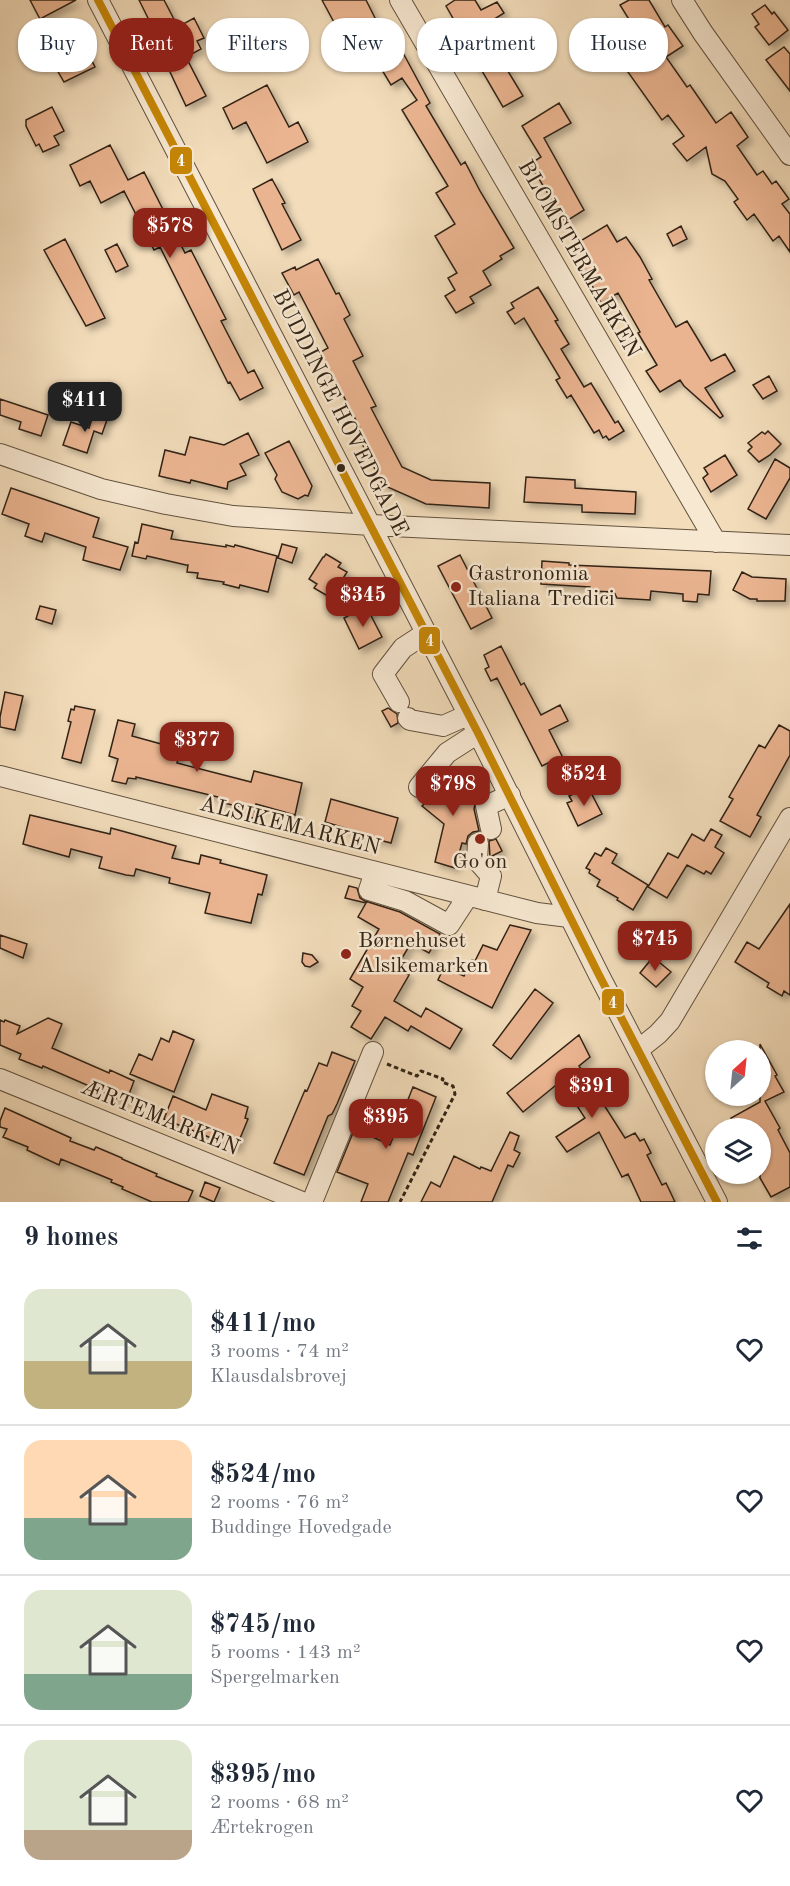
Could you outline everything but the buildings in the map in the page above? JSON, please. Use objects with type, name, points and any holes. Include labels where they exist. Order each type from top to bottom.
[{"type":"street","name":"BUDDINGE HOVEDGADE","points":[[98,0],[371,525],[510,795],[569,917],[717,1202]]},
{"type":"street","name":"BLOMSTERMARKEN","points":[[400,0],[716,542]]},
{"type":"street","points":[[682,0],[790,155]]},
{"type":"street","points":[[0,454],[101,489],[233,516],[371,525],[790,545]]},
{"type":"street","points":[[426,633],[403,648],[383,674],[410,720],[443,726],[468,715]]},
{"type":"street","points":[[419,787],[447,753],[478,733]]},
{"type":"street","name":"ALSIKEMARKEN","points":[[0,776],[537,913],[569,917]]},
{"type":"street","points":[[375,872],[369,890],[405,901],[449,925],[477,898],[491,876],[477,860],[484,836],[486,806],[510,795]]},
{"type":"street","points":[[638,1050],[670,1021],[790,818]]},
{"type":"street","points":[[312,1202],[372,1055]]},
{"type":"street","name":"ÆRTEMARKEN","points":[[0,1079],[302,1202]]},
{"type":"path","points":[[372,1055],[417,1076],[422,1071],[443,1079],[442,1082],[453,1086],[455,1094],[400,1202]]},
{"type":"transit line","name":"4","points":[[98,0],[478,733],[599,975],[717,1202]]},
{"type":"place","name":"Gastronomia Italiana Tredici","points":[[456,587]]},
{"type":"place","name":"Go'on","points":[[480,839]]},
{"type":"place","name":"Børnehuset Alsikemarken","points":[[346,954]]}]
